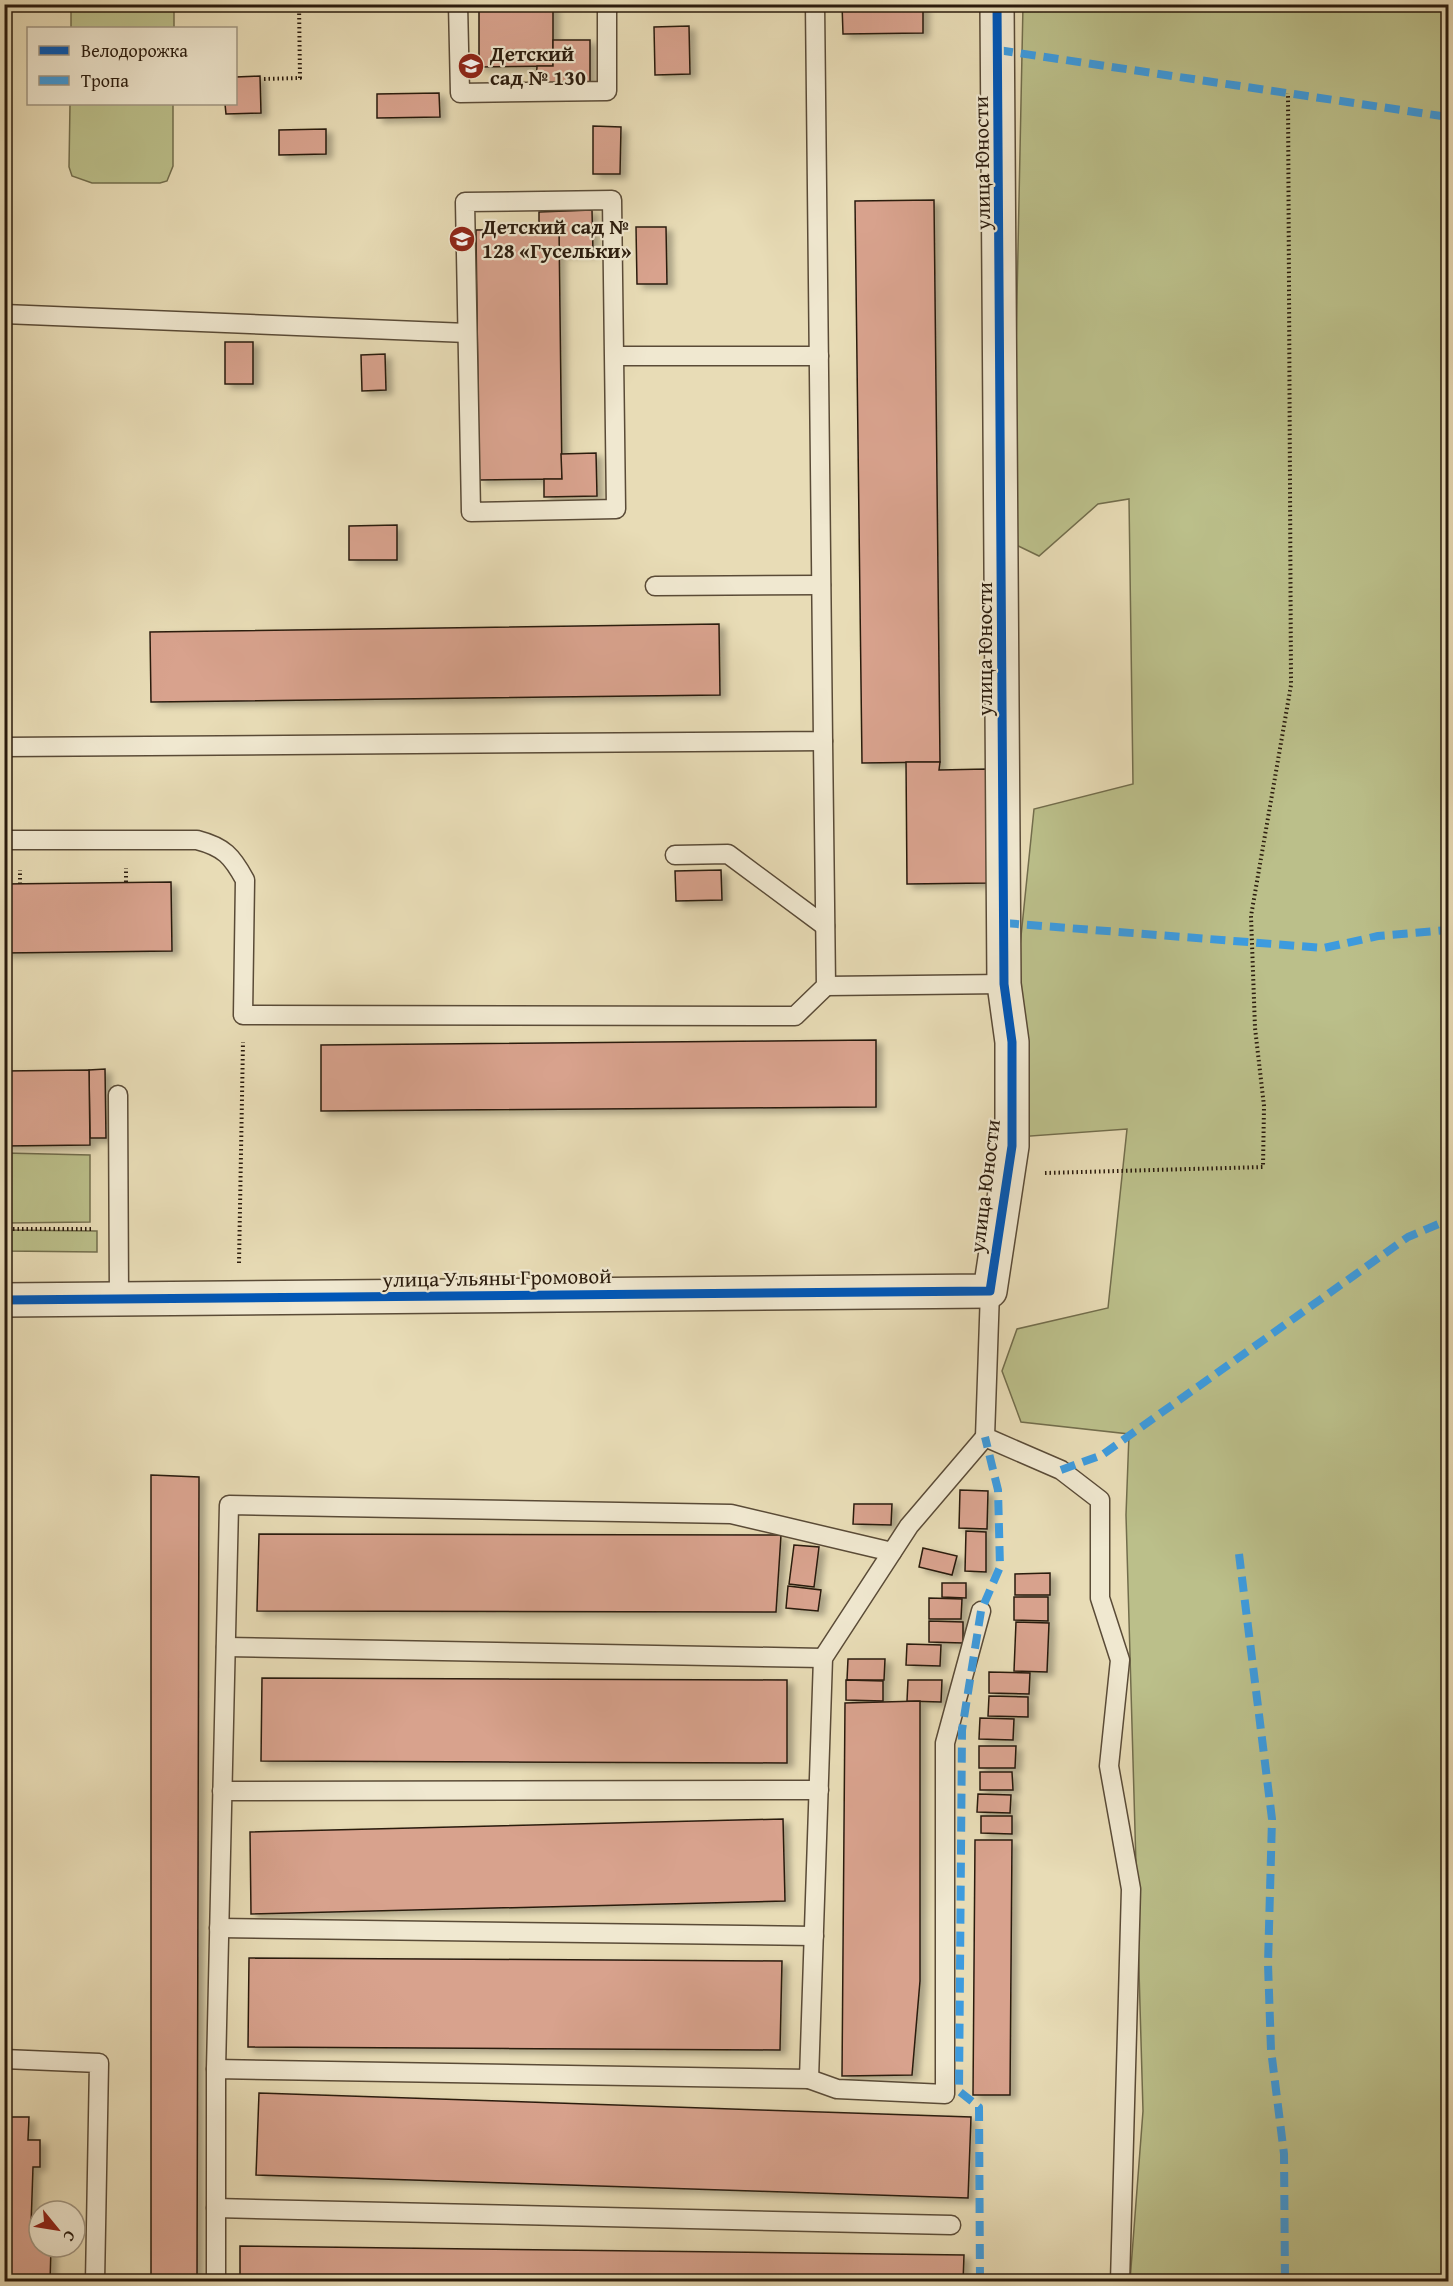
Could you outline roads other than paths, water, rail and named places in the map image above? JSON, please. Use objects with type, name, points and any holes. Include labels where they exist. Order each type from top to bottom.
[{"type":"street","name":"улица Юности","points":[[990,1291],[1012,1146],[1012,1042],[1004,984],[997,4]]},
{"type":"street","name":"улица Ульяны Громовой","points":[[4,1300],[990,1291]]},
{"type":"lane","points":[[458,4],[460,93],[607,91],[607,4]]},
{"type":"lane","points":[[815,4],[826,986]]},
{"type":"lane","points":[[612,200],[614,356],[616,509],[471,512],[465,202],[612,200]]},
{"type":"lane","points":[[4,314],[467,333]]},
{"type":"lane","points":[[614,356],[819,356]]},
{"type":"lane","points":[[655,586],[821,585]]},
{"type":"lane","points":[[4,747],[823,741]]},
{"type":"lane","points":[[4,840],[196,840],[217,845],[234,861],[245,880],[243,1015],[795,1016],[826,986],[1004,984]]},
{"type":"lane","points":[[675,855],[728,854],[825,926]]},
{"type":"lane","points":[[118,1095],[118,1299]]},
{"type":"lane","points":[[809,2079],[823,1658],[909,1526],[985,1437],[990,1291]]},
{"type":"lane","points":[[985,1437],[1061,1470],[1100,1500],[1100,1598],[1120,1660],[1109,1766],[1131,1889],[1120,2282]]},
{"type":"lane","points":[[216,2282],[216,2068],[229,1505],[730,1514],[892,1552]]},
{"type":"lane","points":[[216,2068],[809,2079],[837,2089],[945,2094],[945,1743],[981,1611]]},
{"type":"lane","points":[[226,1647],[823,1658]]},
{"type":"lane","points":[[222,1791],[819,1790]]},
{"type":"lane","points":[[219,1928],[814,1936]]},
{"type":"lane","points":[[4,2059],[99,2063],[95,2282]]},
{"type":"lane","points":[[216,2208],[951,2225]]},
{"type":"place","name":"Детский сад № 130","points":[[471,66]]},
{"type":"place","name":"Детский сад № 128 «Гусельки»","points":[[462,239]]}]
